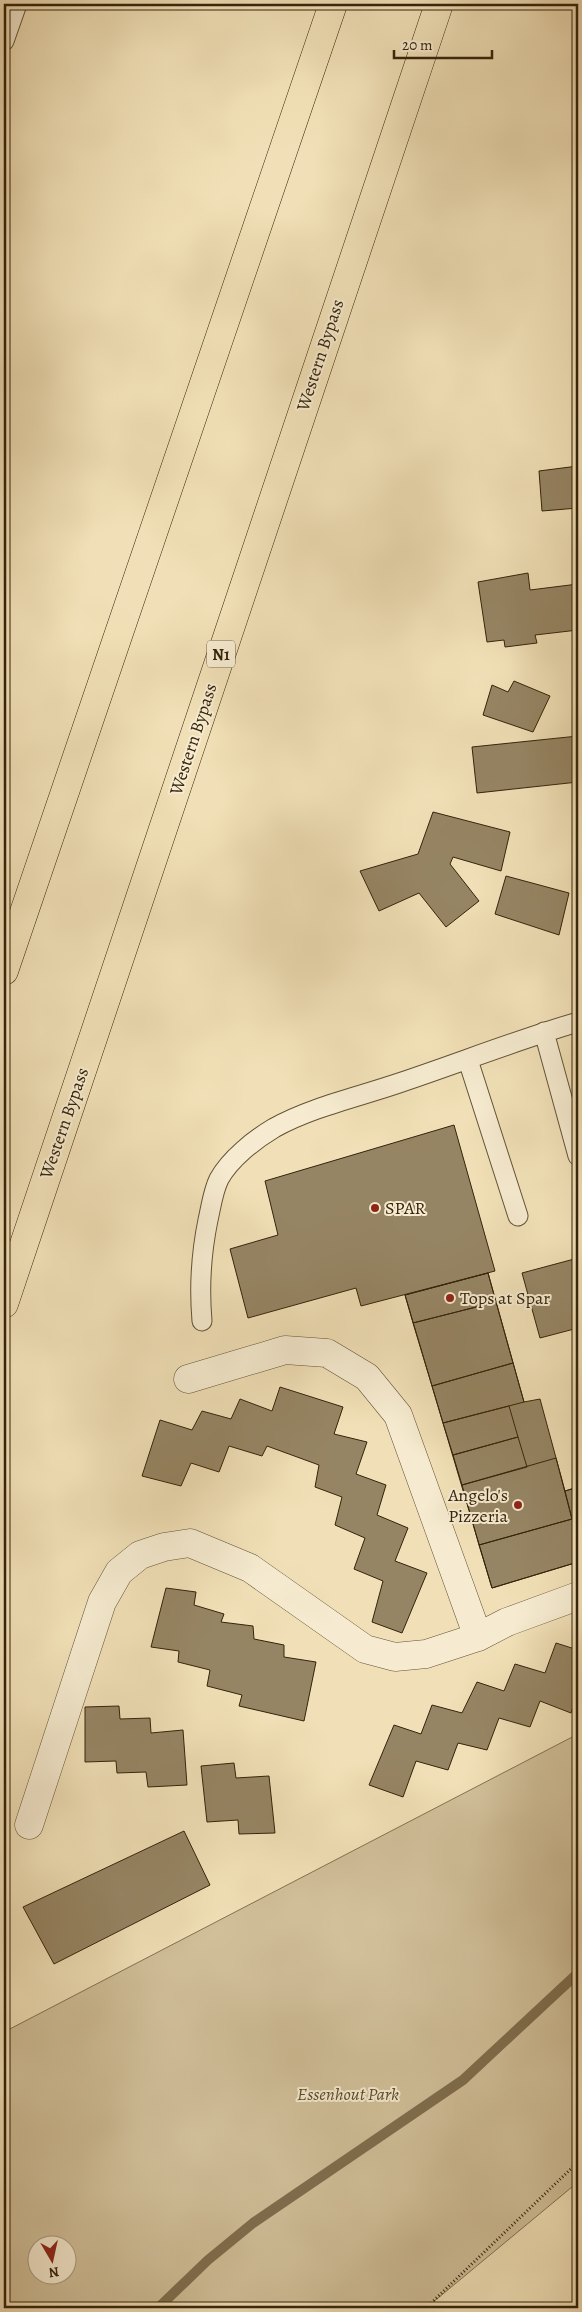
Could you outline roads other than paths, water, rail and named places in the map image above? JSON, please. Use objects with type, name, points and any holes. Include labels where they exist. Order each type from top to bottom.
[{"type":"highway","points":[[4,971],[333,4]]},
{"type":"highway","name":"Western Bypass","points":[[4,1304],[439,4]]},
{"type":"street","points":[[188,1379],[284,1350],[327,1353],[366,1376],[398,1415],[478,1637]]},
{"type":"street","points":[[29,1825],[102,1602],[119,1572],[140,1556],[164,1547],[190,1543],[226,1556],[250,1568],[365,1649],[395,1657],[426,1654],[478,1637],[507,1622],[578,1596]]},
{"type":"lane","points":[[4,41],[17,4]]},
{"type":"lane","points":[[202,1321],[199,1290],[201,1263],[210,1211],[219,1179],[235,1160],[258,1138],[305,1114],[578,1022]]},
{"type":"lane","points":[[544,1032],[578,1156]]},
{"type":"lane","points":[[468,1060],[518,1216]]},
{"type":"waterway","points":[[158,2308],[208,2260],[253,2223],[463,2080],[578,1973]]},
{"type":"place","name":"SPAR","points":[[375,1208]]},
{"type":"place","name":"Tops at Spar","points":[[450,1298]]},
{"type":"place","name":"Angelo's Pizzeria","points":[[518,1505]]},
{"type":"park label","name":"Essenhout Park","points":[[348,2094]]}]
